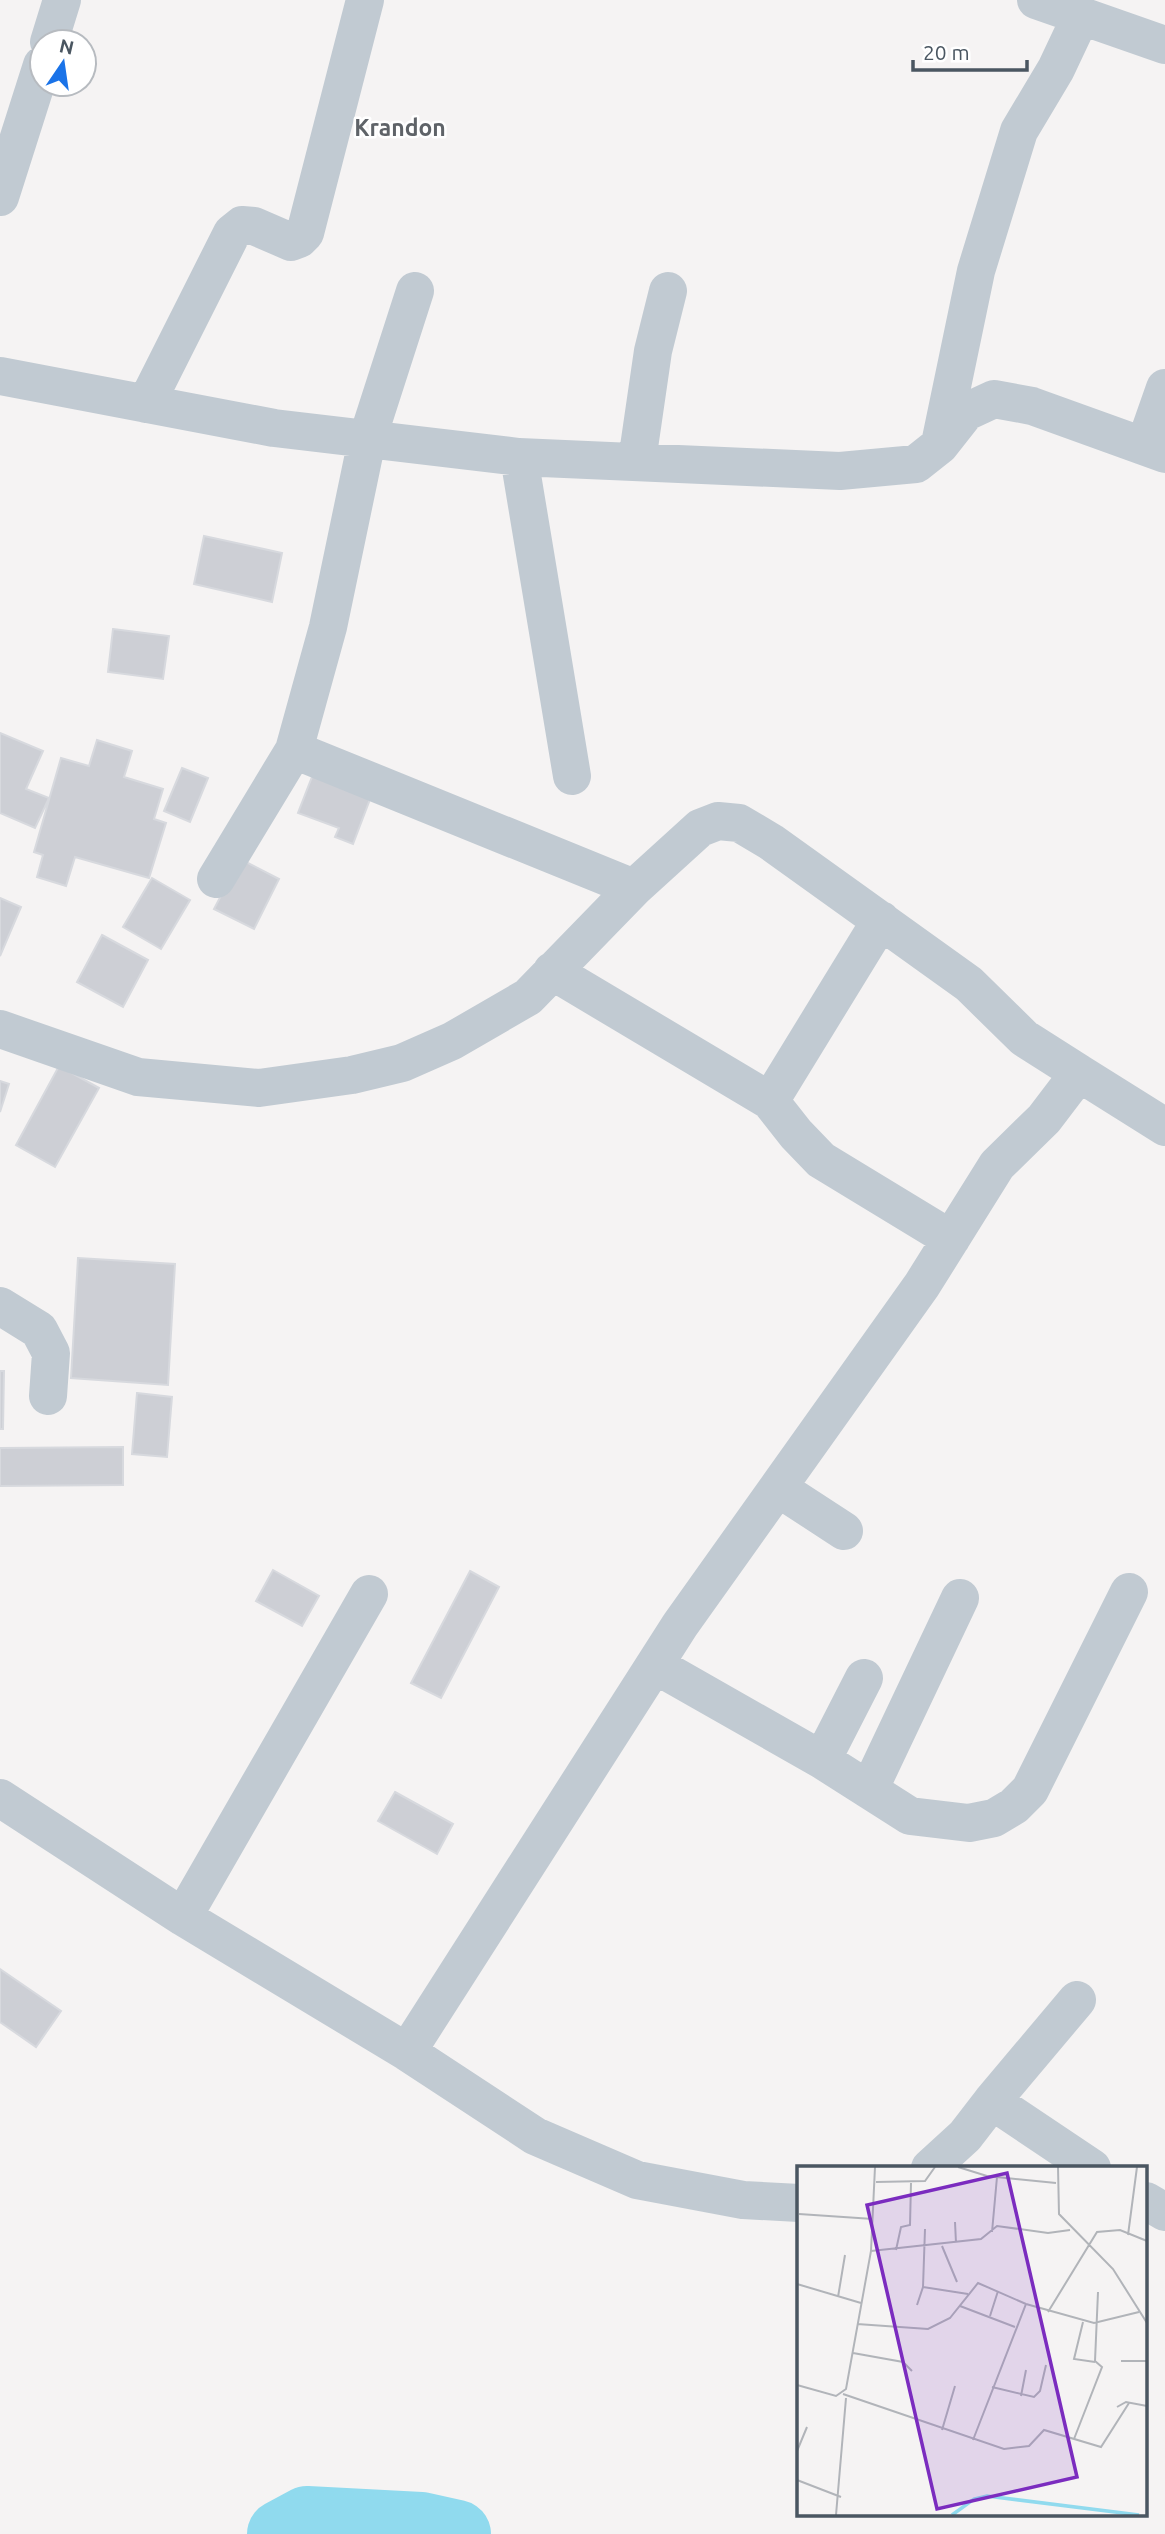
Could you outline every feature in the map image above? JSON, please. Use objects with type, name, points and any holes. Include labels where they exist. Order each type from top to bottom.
[{"type":"street","points":[[53,28],[62,0]]},
{"type":"street","points":[[145,404],[232,233],[242,225],[254,226],[291,242],[304,233],[365,0]]},
{"type":"street","points":[[1036,0],[1165,46]]},
{"type":"street","points":[[940,445],[976,271],[1019,131],[1056,69],[1081,16]]},
{"type":"street","points":[[0,197],[12,120],[28,91]]},
{"type":"street","points":[[216,880],[294,750],[328,627],[367,440],[415,291]]},
{"type":"street","points":[[637,461],[653,351],[668,291]]},
{"type":"street","points":[[0,376],[274,428],[367,440],[519,457],[840,471],[916,464],[940,445],[966,412],[995,399],[1032,406],[1155,449],[1165,388]]},
{"type":"street","points":[[519,457],[572,776]]},
{"type":"street","points":[[294,750],[634,888]]},
{"type":"street","points":[[0,1029],[138,1077],[259,1088],[352,1075],[402,1063],[452,1041],[528,997],[634,888],[700,828],[718,821],[738,822],[771,842],[968,984],[1024,1038],[1165,1127]]},
{"type":"street","points":[[770,1101],[881,920]]},
{"type":"street","points":[[552,971],[770,1101],[821,1160],[951,1238]]},
{"type":"street","points":[[407,2052],[680,1625],[922,1285],[997,1165],[1044,1119],[1079,1073]]},
{"type":"street","points":[[0,1306],[39,1330],[51,1353],[48,1396]]},
{"type":"street","points":[[778,1488],[844,1531]]},
{"type":"street","points":[[655,1665],[822,1760],[910,1816],[968,1823],[994,1818],[1014,1806],[1030,1790],[1129,1591]]},
{"type":"street","points":[[183,1917],[369,1594]]},
{"type":"street","points":[[869,1790],[961,1598]]},
{"type":"street","points":[[822,1760],[864,1678]]},
{"type":"street","points":[[0,1798],[183,1917],[407,2052],[535,2136],[637,2180],[743,2200],[797,2203]]},
{"type":"street","points":[[932,2166],[965,2136],[1077,2000]]},
{"type":"street","points":[[992,2101],[1089,2166]]},
{"type":"street","points":[[1148,2202],[1165,2212]]},
{"type":"building","points":[[204,536],[282,553],[272,602],[194,584]]},
{"type":"building","points":[[113,629],[169,636],[163,679],[108,672]]},
{"type":"building","points":[[0,733],[43,751],[26,789],[49,798],[35,828],[0,813]]},
{"type":"building","points":[[97,740],[132,751],[124,777],[163,789],[154,819],[166,823],[149,878],[75,857],[66,886],[37,877],[43,855],[34,852],[61,758],[89,766]]},
{"type":"building","points":[[317,764],[375,786],[353,844],[335,837],[339,828],[298,813]]},
{"type":"building","points":[[182,768],[208,778],[190,822],[164,811]]},
{"type":"building","points":[[240,859],[279,879],[254,929],[214,909]]},
{"type":"building","points":[[152,878],[190,900],[161,949],[123,927]]},
{"type":"building","points":[[0,898],[21,907],[0,956]]},
{"type":"building","points":[[102,935],[148,960],[123,1007],[77,982]]},
{"type":"building","points":[[59,1066],[99,1088],[55,1167],[16,1145]]},
{"type":"building","points":[[0,1081],[9,1084],[0,1112]]},
{"type":"building","points":[[78,1258],[175,1264],[168,1385],[71,1378]]},
{"type":"building","points":[[0,1371],[4,1371],[3,1429],[0,1429]]},
{"type":"building","points":[[137,1393],[172,1397],[167,1457],[132,1454]]},
{"type":"building","points":[[123,1447],[123,1485],[0,1486],[0,1448]]},
{"type":"building","points":[[273,1570],[319,1596],[302,1626],[256,1601]]},
{"type":"building","points":[[470,1571],[499,1587],[441,1698],[411,1683]]},
{"type":"building","points":[[395,1792],[453,1824],[437,1854],[378,1821]]},
{"type":"building","points":[[0,1969],[61,2011],[36,2047],[0,2022]]},
{"type":"waterway","points":[[281,2534],[307,2520],[421,2526],[457,2534]]},
{"type":"district","name":"Krandon","points":[[400,128]]}]
